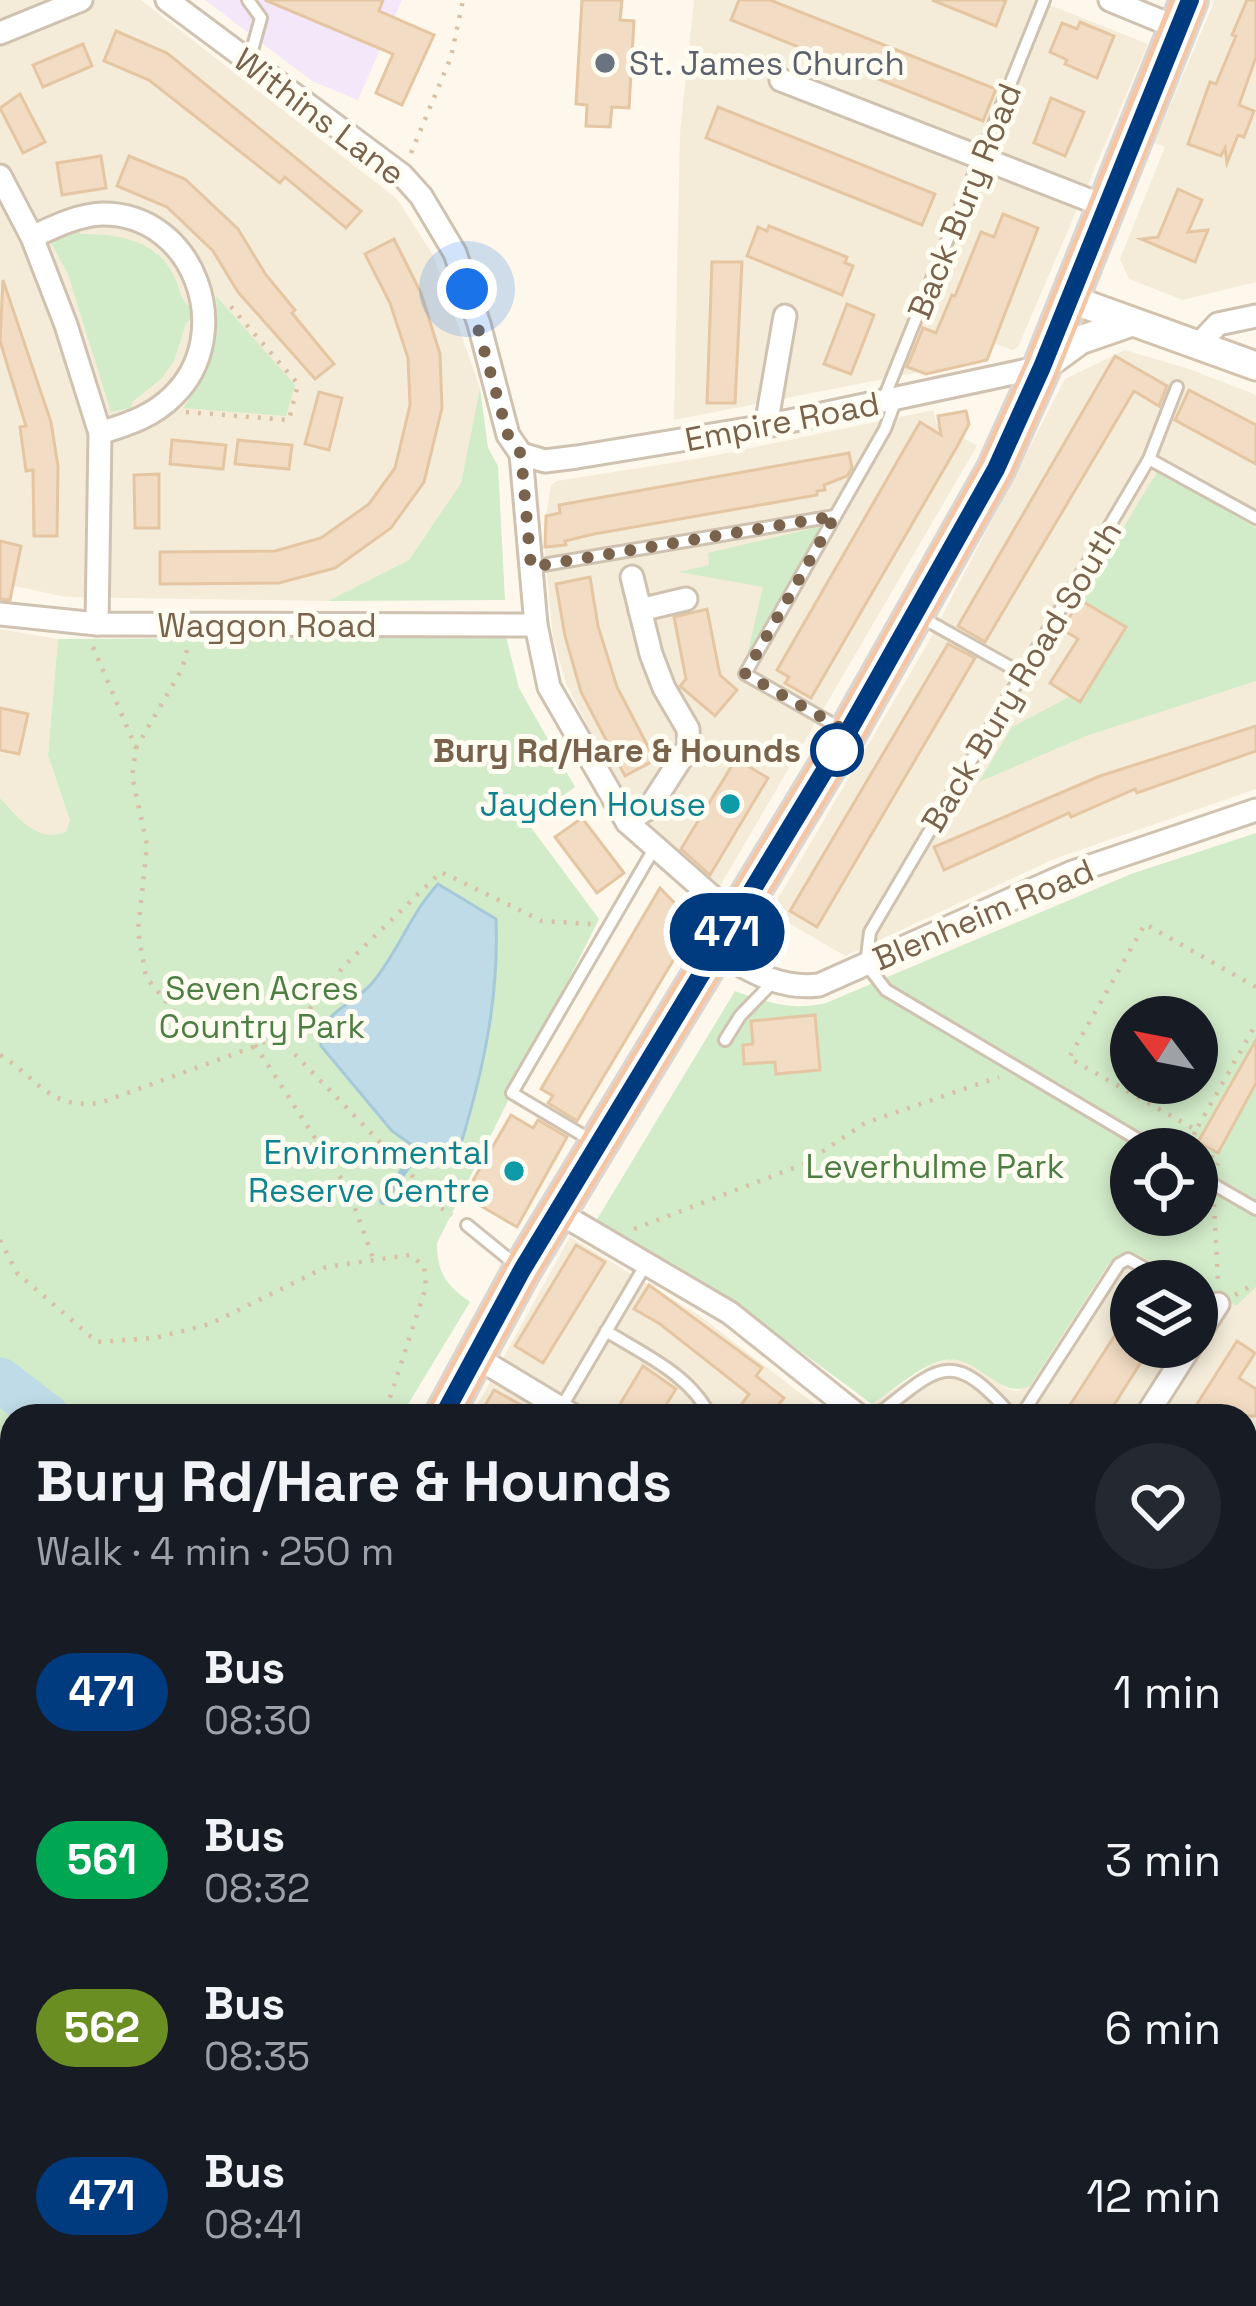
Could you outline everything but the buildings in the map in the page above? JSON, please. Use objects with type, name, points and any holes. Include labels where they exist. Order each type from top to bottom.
[{"type":"highway","points":[[450,1404],[522,1270],[848,732],[996,469],[1184,14]]},
{"type":"street","points":[[0,33],[81,0]]},
{"type":"street","name":"Withins Lane","points":[[167,0],[402,175],[421,196],[455,254],[508,435],[521,454],[536,625],[549,687],[627,822],[735,917]]},
{"type":"street","points":[[1110,0],[1184,14]]},
{"type":"street","points":[[781,80],[1107,207]]},
{"type":"street","points":[[0,176],[32,237],[67,325],[100,434],[90,623]]},
{"type":"street","points":[[32,237],[73,219],[122,215],[149,227],[182,254],[203,296],[206,334],[194,370],[156,410],[100,434]]},
{"type":"street","points":[[1070,298],[1256,367]]},
{"type":"street","points":[[766,425],[785,316]]},
{"type":"street","points":[[1199,344],[1218,324],[1256,316]]},
{"type":"street","points":[[1042,367],[1080,340],[1129,323]]},
{"type":"street","name":"Empire Road","points":[[521,454],[545,461],[577,458],[766,425],[1042,367]]},
{"type":"street","points":[[627,822],[650,807],[689,746],[688,729],[664,688],[632,577]]},
{"type":"street","points":[[640,610],[686,599]]},
{"type":"street","name":"Waggon Road","points":[[0,614],[90,623],[536,625]]},
{"type":"street","name":"Blenheim Road","points":[[773,982],[793,988],[819,985],[1070,873],[1256,810]]},
{"type":"street","points":[[715,951],[773,982]]},
{"type":"street","points":[[558,1212],[730,1313],[830,1404]]},
{"type":"street","points":[[476,1357],[550,1404]]},
{"type":"street","points":[[1158,1404],[1178,1368]]},
{"type":"lane","points":[[248,0],[261,18],[249,61]]},
{"type":"lane","name":"Back Bury Road","points":[[848,732],[745,674],[885,429],[890,400],[1044,0]]},
{"type":"lane","name":"Back Bury Road South","points":[[866,964],[870,932],[1149,459],[1177,387]]},
{"type":"lane","points":[[1149,459],[1256,518]]},
{"type":"lane","points":[[531,567],[835,516]]},
{"type":"lane","points":[[916,614],[1021,673]]},
{"type":"lane","points":[[598,1144],[512,1093],[655,847]]},
{"type":"lane","points":[[866,964],[886,990],[1119,1128]]},
{"type":"lane","points":[[725,1040],[740,1016],[773,982]]},
{"type":"lane","points":[[1218,1188],[1256,1209]]},
{"type":"lane","points":[[467,1225],[522,1270]]},
{"type":"lane","points":[[569,1404],[646,1264]]},
{"type":"lane","points":[[1024,1404],[1110,1277]]},
{"type":"lane","points":[[606,1331],[683,1380],[704,1404]]},
{"type":"lane","points":[[891,1404],[928,1374],[950,1369],[968,1374],[1004,1404]]},
{"type":"path","points":[[402,175],[451,57],[463,0]]},
{"type":"path","points":[[156,410],[289,420],[298,384],[211,284],[195,273]]},
{"type":"path","points":[[90,623],[136,748]]},
{"type":"path","points":[[194,625],[182,669],[136,748],[132,776],[147,845],[138,931],[146,977],[182,1021],[246,1031],[348,1189],[373,1258]]},
{"type":"path","points":[[0,1055],[54,1098],[76,1106],[100,1103],[256,1046],[295,1027],[344,966],[441,872],[542,921],[609,926]]},
{"type":"path","points":[[1192,1128],[1069,1058],[1145,924],[1256,987]]},
{"type":"path","points":[[1197,1128],[1256,1024]]},
{"type":"path","points":[[277,1036],[412,1175],[415,1191],[467,1225]]},
{"type":"path","points":[[606,1239],[804,1164],[865,1123],[1021,1070]]},
{"type":"path","points":[[0,1240],[17,1273],[97,1342],[155,1338],[210,1324],[326,1267],[410,1255],[419,1259],[427,1276],[388,1404]]},
{"type":"shaded area","points":[[0,0],[141,0],[397,199],[433,255],[480,388],[461,483],[409,560],[328,601],[66,597],[0,583]]},
{"type":"shaded area","points":[[205,0],[402,0],[358,100],[312,81]]},
{"type":"shaded area","points":[[694,0],[1037,0],[1148,44],[1018,347],[1012,350],[940,323],[920,372],[674,420],[680,133]]},
{"type":"shaded area","points":[[1215,0],[1256,0],[1256,282],[1183,300],[1129,279],[1120,259],[1165,147],[1154,143]]},
{"type":"shaded area","points":[[1125,350],[1256,395],[1256,789],[1054,859],[845,956],[770,912],[928,643],[1065,379]]},
{"type":"shaded area","points":[[934,410],[936,423],[977,446],[720,886],[675,859],[644,825],[614,780],[566,683],[553,638],[545,554],[551,485]]},
{"type":"shaded area","points":[[0,629],[58,639],[48,755],[70,821],[66,833],[53,837],[31,830],[0,798]]},
{"type":"shaded area","points":[[570,1237],[700,1316],[814,1404],[478,1404]]},
{"type":"shaded area","points":[[1128,1252],[1149,1260],[1113,1260]]},
{"type":"shaded area","points":[[1110,1263],[1110,1368],[1218,1368],[1218,1286],[1256,1287],[1256,1404],[871,1404],[931,1365],[950,1359],[971,1363],[1006,1388],[1015,1391],[1030,1386]]},
{"type":"green space","points":[[78,229],[81,234],[108,235],[146,246],[166,264],[193,309],[174,361],[131,408],[111,412],[68,274],[51,243]]},
{"type":"green space","points":[[216,296],[295,385],[286,416],[183,408],[212,356]]},
{"type":"green space","points":[[480,388],[488,448],[498,466],[505,600],[328,601],[409,560],[461,483]]},
{"type":"green space","points":[[1158,470],[1256,528],[1256,681],[1086,736],[979,782],[1012,727],[1071,696],[1081,701],[1125,628],[1080,600]]},
{"type":"green space","points":[[823,526],[747,656],[763,587],[679,572],[709,565],[708,553]]},
{"type":"green space","name":"Seven Acres Country Park","points":[[506,637],[519,688],[575,787],[527,822],[599,919],[437,1243],[444,1277],[470,1302],[408,1404],[0,1404],[0,798],[37,831],[66,832],[70,821],[48,755],[58,639]]},
{"type":"green space","name":"Leverhulme Park","points":[[1256,833],[1256,1287],[1236,1306],[1218,1294],[1218,1260],[1119,1257],[1110,1260],[1030,1386],[1008,1388],[968,1364],[945,1360],[916,1372],[872,1404],[728,1298],[596,1221],[735,991],[780,1004],[826,1003],[1131,874]]},
{"type":"water","points":[[438,884],[496,919],[495,976],[483,1059],[462,1140],[442,1151],[423,1153],[392,1131],[321,1046],[321,1034],[331,1017],[373,982]]},
{"type":"waterway","points":[[383,1201],[418,1150]]},
{"type":"waterway","points":[[0,1380],[31,1404]]},
{"type":"bus line","name":"471","points":[[449,1404],[522,1270],[848,732],[996,469],[1190,0]]},
{"type":"place","name":"St. James Church","points":[[605,63]]},
{"type":"place","name":"Bury Rd/Hare & Hounds","points":[[837,750]]},
{"type":"place","name":"Jayden House","points":[[730,804]]},
{"type":"place","name":"Environmental Reserve Centre","points":[[514,1171]]},
{"type":"route","points":[[467,289],[508,435],[521,454],[531,567],[835,516],[745,674],[848,732],[837,750]]}]
